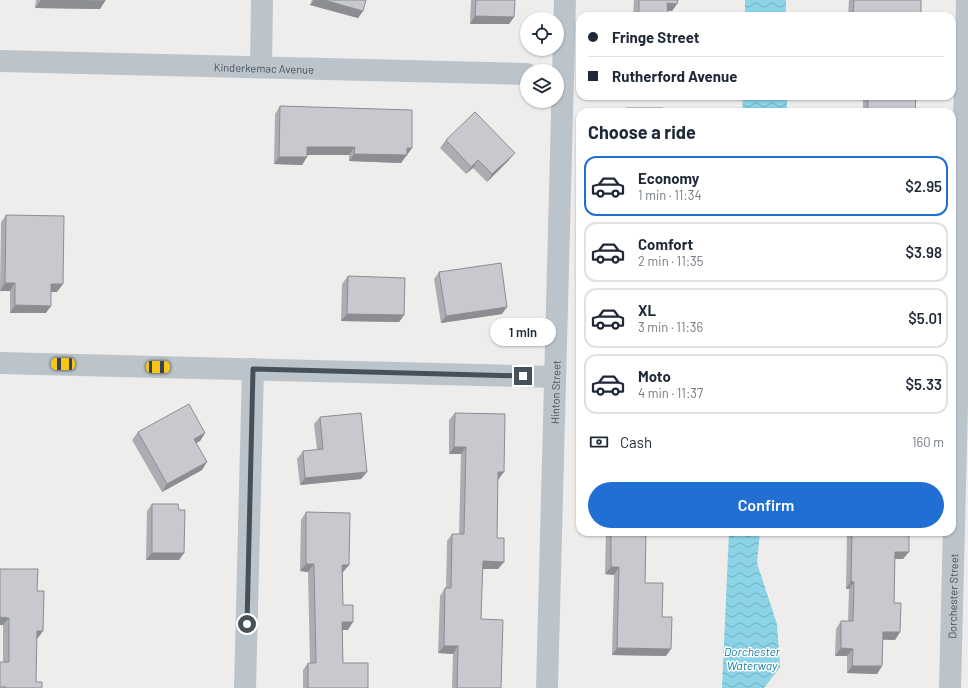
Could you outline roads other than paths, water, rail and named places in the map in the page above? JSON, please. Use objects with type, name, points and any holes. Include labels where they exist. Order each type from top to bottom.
[{"type":"street","points":[[261,68],[262,0]]},
{"type":"street","name":"Hinton Street","points":[[561,64],[565,0]]},
{"type":"street","name":"Dorchester Street","points":[[950,688],[962,435],[967,0]]},
{"type":"street","name":"Kinderkemac Avenue","points":[[0,61],[520,74]]},
{"type":"street","name":"Hinton Street","points":[[547,688],[555,377],[559,108]]},
{"type":"street","points":[[0,363],[555,377]]},
{"type":"street","points":[[245,688],[253,369]]},
{"type":"water","points":[[745,0],[786,0],[786,12],[745,12]]},
{"type":"water","points":[[743,100],[787,100],[787,108],[742,108]]},
{"type":"water","name":"Dorchester Waterway","points":[[729,536],[760,536],[757,563],[777,624],[780,667],[764,688],[722,688]]}]
